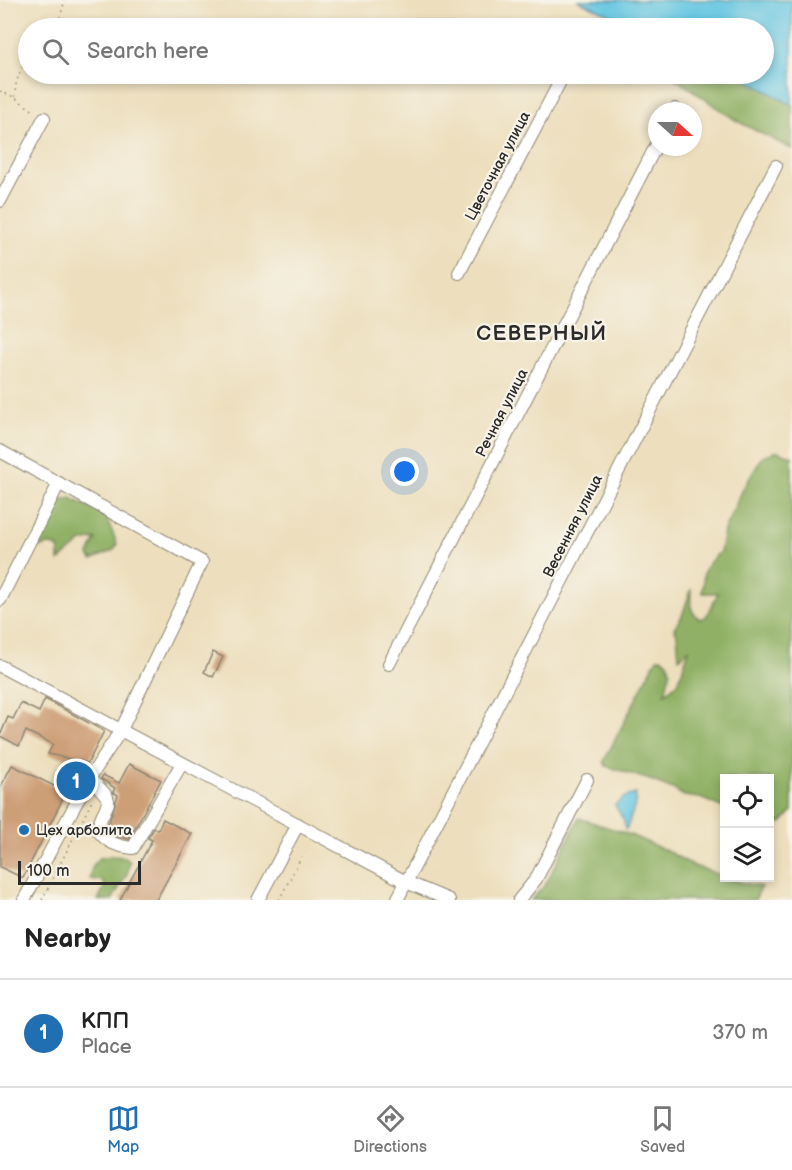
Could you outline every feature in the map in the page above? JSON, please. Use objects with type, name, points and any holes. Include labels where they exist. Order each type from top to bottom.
[{"type":"street","name":"Цветочная улица","points":[[459,273],[559,84]]},
{"type":"street","points":[[0,201],[44,118]]},
{"type":"street","name":"Речная улица","points":[[389,664],[651,156]]},
{"type":"street","name":"Весенняя улица","points":[[397,900],[776,166]]},
{"type":"street","points":[[0,451],[202,562],[121,730],[89,779],[24,900]]},
{"type":"street","points":[[0,600],[59,483]]},
{"type":"street","points":[[0,666],[406,882],[449,900]]},
{"type":"street","points":[[89,779],[101,789],[108,799],[108,807],[98,830],[118,846],[133,848],[182,763]]},
{"type":"street","points":[[519,900],[536,879],[587,780]]},
{"type":"street","points":[[258,900],[298,824]]},
{"type":"path","points":[[61,18],[65,0]]},
{"type":"path","points":[[14,98],[18,76]]},
{"type":"path","points":[[0,91],[44,118]]},
{"type":"path","points":[[42,900],[92,801]]},
{"type":"path","points":[[279,900],[304,852]]},
{"type":"green space","points":[[683,84],[755,84],[792,105],[792,149],[737,121]]},
{"type":"green space","points":[[777,451],[792,456],[792,811],[783,822],[776,825],[774,824],[774,774],[720,774],[720,806],[700,798],[684,796],[653,781],[606,766],[604,761],[657,658],[668,662],[670,672],[665,693],[678,683],[689,650],[679,658],[677,634],[674,628],[682,616],[691,589],[691,606],[694,613],[700,619],[706,617],[718,593],[702,593],[704,572],[708,564],[720,552],[724,530],[744,487],[763,456]]},
{"type":"green space","points":[[71,498],[106,516],[117,544],[114,550],[92,560],[89,555],[96,539],[82,542],[59,561],[59,550],[56,546],[40,547],[35,542],[56,502]]},
{"type":"green space","points":[[579,818],[628,834],[694,866],[720,875],[720,882],[740,882],[761,887],[755,900],[531,900],[545,885]]},
{"type":"green space","points":[[124,857],[130,862],[127,874],[112,900],[98,900],[105,886],[102,881],[90,879],[92,867],[99,858]]},
{"type":"water","points":[[577,0],[792,0],[792,105],[755,84],[774,84],[774,18],[618,18]]},
{"type":"water","points":[[636,794],[635,805],[625,829],[624,821],[615,805],[625,797]]},
{"type":"building","points":[[213,652],[223,657],[213,677],[204,672]]},
{"type":"building","points":[[45,699],[104,731],[88,763],[48,754],[53,744],[26,731],[19,746],[0,736],[8,717],[13,719],[21,703],[39,712]]},
{"type":"building","points":[[129,764],[161,780],[129,839],[116,836],[107,828],[118,795],[113,792],[115,788],[101,779],[103,775],[119,783]]},
{"type":"building","name":"Цех арболита","points":[[12,765],[66,792],[23,878],[0,867],[0,788]]},
{"type":"building","points":[[163,819],[192,834],[156,900],[120,900],[152,840],[148,838],[154,828],[158,830]]},
{"type":"place","name":"КПП","points":[[76,781]]},
{"type":"place","name":"Цех арболита","points":[[24,830]]},
{"type":"district","name":"СЕВЕРНЫЙ","points":[[542,333]]}]
